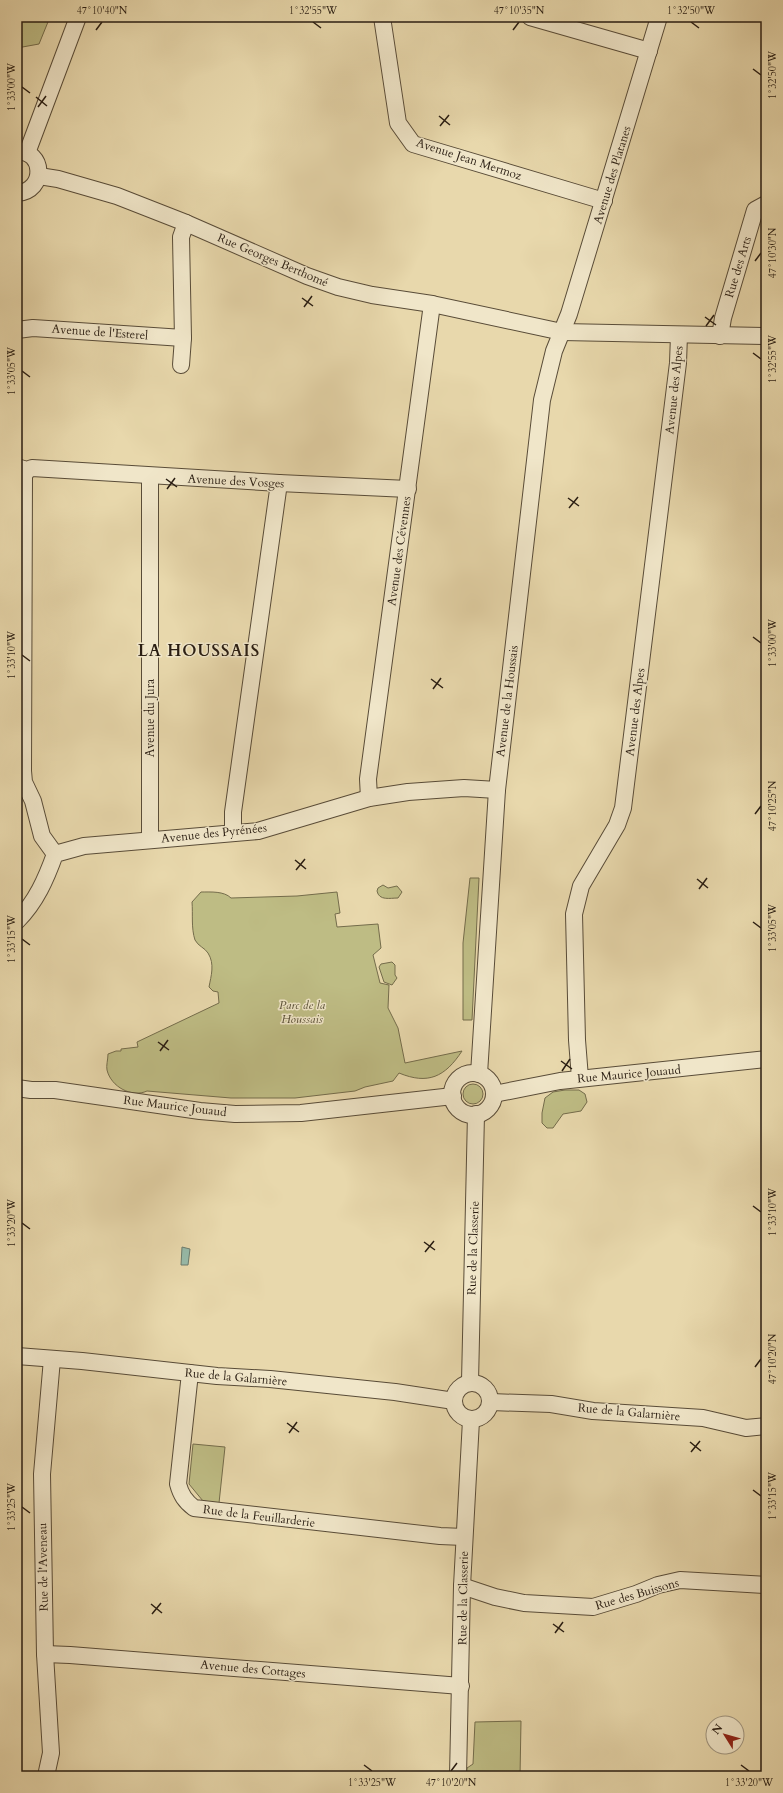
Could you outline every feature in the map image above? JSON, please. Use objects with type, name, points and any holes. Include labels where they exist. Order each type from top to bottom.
[{"type":"street","points":[[17,193],[27,191],[32,187],[39,176],[37,162],[22,152],[78,17]]},
{"type":"street","name":"Avenue Jean Mermoz","points":[[382,17],[398,123],[413,144],[604,201]]},
{"type":"street","points":[[530,17],[649,51]]},
{"type":"street","name":"Avenue des Platanes","points":[[562,332],[604,201],[659,17]]},
{"type":"street","name":"Rue Georges Berthomé","points":[[39,176],[58,179],[117,196],[186,223],[307,276],[338,287],[372,295],[432,304],[562,332],[766,336]]},
{"type":"street","name":"Rue des Arts","points":[[720,336],[723,318],[755,210],[766,204]]},
{"type":"street","points":[[181,365],[183,338],[181,237],[186,223]]},
{"type":"street","name":"Avenue des Cévennes","points":[[369,798],[368,779],[432,304]]},
{"type":"street","name":"Avenue de l'Esterel","points":[[17,330],[32,328],[183,338]]},
{"type":"street","name":"Avenue de la Houssais","points":[[479,1074],[497,790],[542,400],[554,351],[562,332]]},
{"type":"street","name":"Avenue des Alpes","points":[[580,1078],[577,1040],[574,914],[581,886],[617,825],[623,808],[678,363],[679,335]]},
{"type":"street","points":[[17,921],[28,911],[37,897],[55,854],[42,836],[32,801],[20,782],[22,753],[24,476],[22,468]]},
{"type":"street","name":"Avenue des Vosges","points":[[22,468],[408,489]]},
{"type":"street","name":"Avenue du Jura","points":[[150,476],[150,840]]},
{"type":"street","points":[[234,833],[233,812],[279,483]]},
{"type":"street","name":"Avenue des Pyrénées","points":[[55,854],[84,846],[258,830],[369,798],[408,792],[464,788],[497,790]]},
{"type":"street","name":"Rue Maurice Jouaud","points":[[494,1094],[580,1078],[766,1059]]},
{"type":"street","points":[[470,1074],[479,1074],[488,1080],[494,1094],[492,1102],[487,1109],[476,1114],[469,1114],[462,1111],[456,1106],[452,1096],[454,1087],[458,1080],[470,1074]]},
{"type":"street","name":"Rue Maurice Jouaud","points":[[17,1088],[31,1090],[55,1090],[200,1111],[235,1114],[301,1113],[452,1096]]},
{"type":"street","name":"Rue de la Classerie","points":[[470,1382],[476,1114]]},
{"type":"street","name":"Rue de la Galarnière","points":[[17,1356],[235,1378],[262,1378],[396,1392],[454,1400]]},
{"type":"street","name":"Rue de l'Aveneau","points":[[46,1776],[51,1753],[45,1654],[42,1474],[52,1359]]},
{"type":"street","name":"Rue de la Feuillarderie","points":[[190,1373],[178,1484],[185,1501],[194,1508],[440,1536],[464,1537]]},
{"type":"street","points":[[470,1382],[480,1384],[486,1388],[490,1394],[491,1402],[486,1414],[480,1418],[471,1420],[459,1414],[455,1408],[454,1400],[455,1394],[459,1388],[470,1382]]},
{"type":"street","name":"Rue de la Galarnière","points":[[491,1402],[551,1404],[593,1411],[703,1418],[746,1428],[766,1426]]},
{"type":"street","name":"Rue de la Classerie","points":[[458,1776],[462,1586],[471,1420]]},
{"type":"street","name":"Rue des Buissons","points":[[462,1586],[495,1597],[524,1604],[592,1607],[636,1594],[658,1585],[680,1580],[766,1585]]},
{"type":"street","name":"Avenue des Cottages","points":[[45,1654],[78,1655],[461,1686]]},
{"type":"green space","points":[[17,17],[50,17],[39,44],[17,48]]},
{"type":"green space","points":[[470,878],[479,878],[472,1020],[463,1020],[463,943]]},
{"type":"green space","points":[[383,885],[388,888],[397,886],[402,892],[398,898],[382,898],[377,891],[378,888]]},
{"type":"green space","name":"Parc de la Houssais","points":[[201,892],[221,893],[231,898],[297,896],[337,892],[340,913],[335,914],[337,927],[378,924],[381,948],[373,955],[380,983],[389,985],[388,1008],[398,1028],[405,1063],[462,1051],[449,1067],[442,1073],[435,1076],[419,1078],[409,1077],[399,1073],[393,1081],[365,1087],[355,1091],[295,1098],[231,1098],[147,1091],[135,1093],[123,1090],[117,1086],[109,1076],[107,1068],[108,1054],[121,1051],[121,1049],[138,1047],[137,1042],[219,1003],[218,992],[213,991],[209,987],[212,970],[210,957],[207,951],[196,942],[193,931],[192,902]]},
{"type":"green space","points":[[392,962],[395,965],[395,975],[397,978],[392,985],[384,982],[379,967],[381,964]]},
{"type":"green space","points":[[473,1084],[480,1087],[483,1094],[480,1101],[473,1104],[466,1101],[463,1094],[466,1087]]},
{"type":"green space","points":[[579,1090],[585,1094],[587,1102],[581,1111],[563,1114],[553,1128],[547,1128],[542,1123],[545,1098],[553,1092]]},
{"type":"green space","points":[[193,1444],[225,1447],[219,1503],[203,1501],[189,1484]]},
{"type":"green space","points":[[521,1721],[520,1776],[466,1776],[467,1768],[473,1764],[475,1722]]},
{"type":"shaded area","points":[[182,1247],[190,1249],[188,1265],[181,1265]]},
{"type":"district","name":"LA HOUSSAIS","points":[[199,651]]}]
